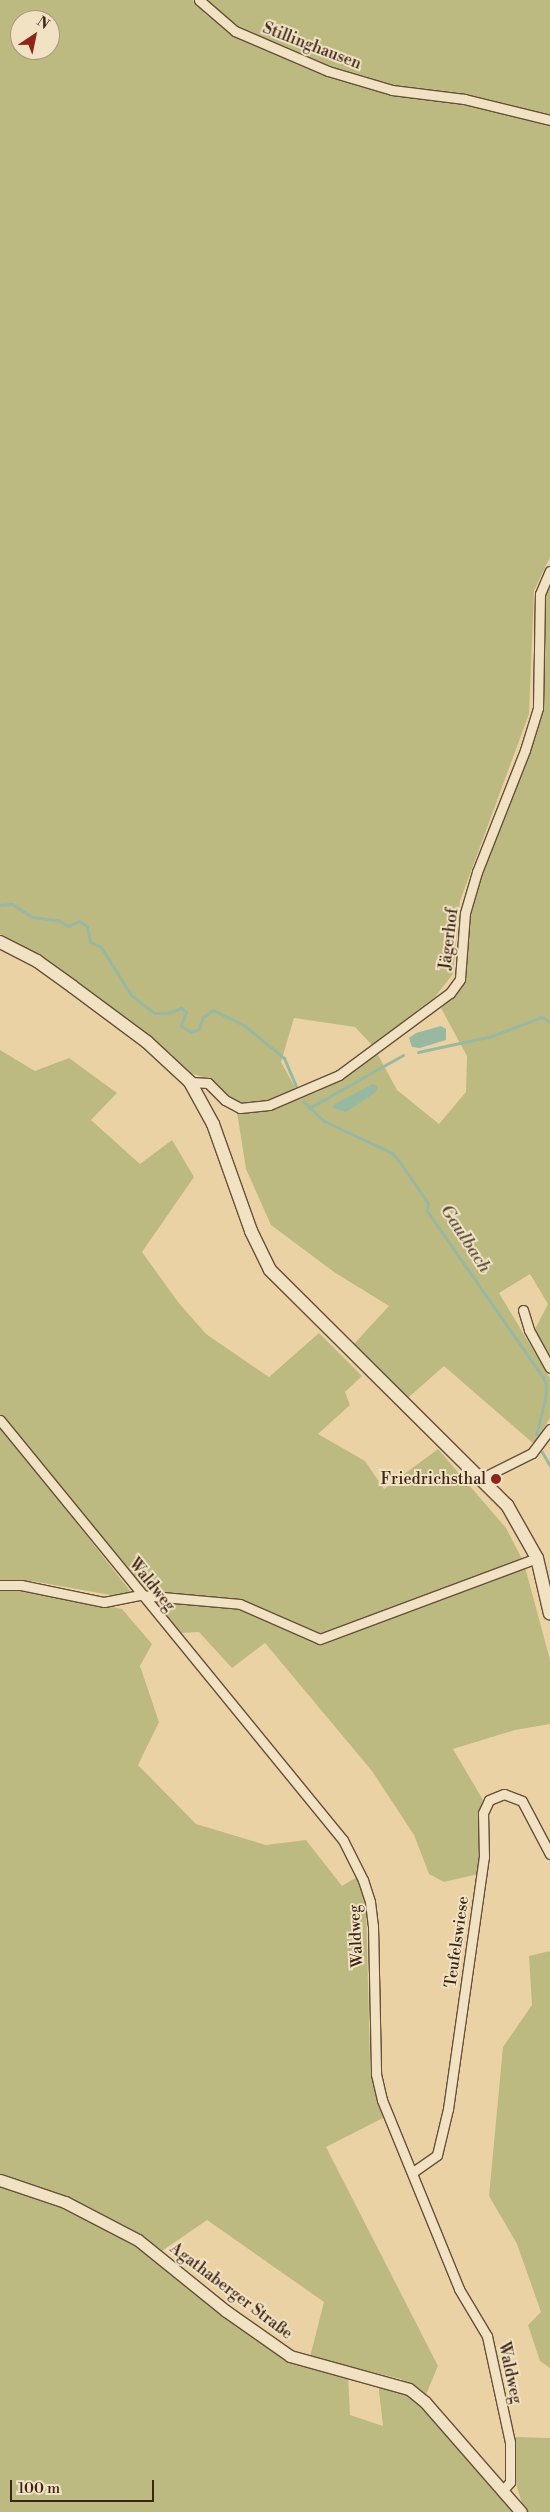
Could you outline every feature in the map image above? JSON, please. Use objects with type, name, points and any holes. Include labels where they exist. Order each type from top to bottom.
[{"type":"main road","points":[[0,942],[37,961],[73,987],[147,1042],[190,1082],[213,1124],[250,1231],[270,1270],[482,1478],[507,1505],[537,1558],[550,1614]]},
{"type":"street","name":"Stillinghausen","points":[[199,0],[235,31],[264,46],[328,71],[392,90],[464,99],[550,120]]},
{"type":"street","name":"Jägerhof","points":[[190,1082],[208,1083],[225,1100],[240,1108],[270,1104],[339,1075],[450,993],[460,979],[465,913],[477,872],[525,750],[538,708],[540,594],[550,571]]},
{"type":"street","points":[[523,1310],[529,1330],[550,1368]]},
{"type":"street","name":"Waldweg","points":[[0,1420],[140,1595],[343,1840],[363,1880],[370,1902],[373,1926],[376,2074],[382,2100],[413,2172],[459,2289],[487,2336],[510,2442],[510,2482],[503,2490]]},
{"type":"street","points":[[482,1478],[532,1453],[550,1429]]},
{"type":"street","points":[[0,1585],[21,1585],[104,1602],[140,1595],[240,1604],[320,1639],[537,1558]]},
{"type":"street","name":"Teufelswiese","points":[[413,2172],[437,2155],[448,2109],[484,1857],[483,1813],[489,1800],[504,1794],[522,1801],[550,1854]]},
{"type":"street","name":"Agathaberger Straße","points":[[0,2180],[65,2202],[138,2240],[226,2311],[290,2356],[409,2389],[425,2402],[521,2512]]},
{"type":"shaded area","points":[[0,0],[193,0],[205,14],[235,35],[303,67],[376,91],[457,102],[550,124],[550,557],[534,591],[529,714],[460,901],[453,974],[435,997],[372,1045],[355,1027],[294,1018],[281,1062],[297,1091],[267,1102],[242,1104],[233,1101],[213,1080],[190,1073],[167,1051],[33,952],[0,934]]},
{"type":"shaded area","points":[[204,0],[550,0],[550,117],[477,97],[391,85],[327,67],[235,27]]},
{"type":"shaded area","points":[[550,585],[550,1362],[533,1333],[548,1304],[530,1274],[499,1293],[550,1378],[550,1418],[534,1444],[444,1366],[408,1398],[352,1346],[389,1306],[334,1272],[271,1225],[246,1169],[237,1112],[272,1108],[317,1092],[377,1053],[397,1090],[439,1124],[466,1092],[467,1056],[441,1008],[460,987],[467,965],[471,909],[489,854],[537,732],[544,704],[546,595]]},
{"type":"shaded area","points":[[441,1026],[446,1029],[446,1040],[420,1048],[412,1047],[409,1038],[416,1033]]},
{"type":"shaded area","points":[[0,1050],[35,1071],[69,1058],[117,1093],[91,1120],[140,1164],[172,1140],[194,1177],[142,1252],[178,1302],[206,1334],[269,1377],[319,1333],[362,1376],[345,1392],[350,1405],[318,1434],[365,1461],[384,1489],[438,1449],[506,1528],[522,1559],[325,1636],[298,1628],[267,1610],[241,1601],[142,1592],[0,1416]]},
{"type":"shaded area","points":[[373,1084],[378,1087],[376,1092],[346,1112],[333,1108],[334,1104]]},
{"type":"shaded area","points":[[0,1426],[131,1592],[116,1596],[32,1581],[0,1581]]},
{"type":"shaded area","points":[[525,1567],[550,1660],[550,1724],[515,1730],[453,1749],[483,1800],[478,1821],[480,1856],[478,1874],[444,1882],[429,1874],[414,1835],[372,1771],[265,1643],[232,1668],[199,1632],[179,1633],[149,1599],[238,1607],[323,1645],[423,1604]]},
{"type":"shaded area","points":[[0,1589],[41,1592],[122,1609],[152,1644],[140,1666],[159,1722],[138,1765],[196,1824],[266,1845],[306,1840],[342,1886],[357,1877],[366,1904],[370,2064],[383,2118],[326,2147],[438,2366],[425,2397],[401,2379],[310,2357],[324,2302],[207,2220],[159,2253],[117,2233],[154,2258],[288,2360],[348,2376],[350,2415],[383,2426],[378,2382],[410,2393],[516,2512],[0,2512]]},
{"type":"shaded area","points":[[550,1951],[550,2368],[540,2361],[528,2325],[541,2312],[517,2244],[489,2196],[503,2047],[532,2005],[529,1956]]},
{"type":"shaded area","points":[[514,2437],[550,2438],[550,2512],[527,2512],[521,2500],[515,2481]]},
{"type":"waterway","name":"Gaulbach","points":[[0,905],[12,904],[32,917],[58,920],[68,926],[79,921],[87,926],[90,942],[101,947],[131,995],[154,1013],[168,1013],[181,1008],[186,1012],[181,1026],[191,1032],[199,1029],[203,1017],[213,1010],[244,1025],[284,1058],[296,1086]]},
{"type":"waterway","points":[[418,1052],[492,1036],[542,1017],[550,1022]]},
{"type":"waterway","points":[[309,1108],[403,1055]]},
{"type":"waterway","name":"Gaulbach","points":[[303,1101],[324,1121],[392,1153],[399,1161],[428,1203],[427,1211],[543,1377],[546,1386],[545,1399],[536,1434]]},
{"type":"waterway","name":"Gaulbach","points":[[542,1452],[550,1466]]},
{"type":"place","name":"Friedrichsthal","points":[[496,1479]]}]
